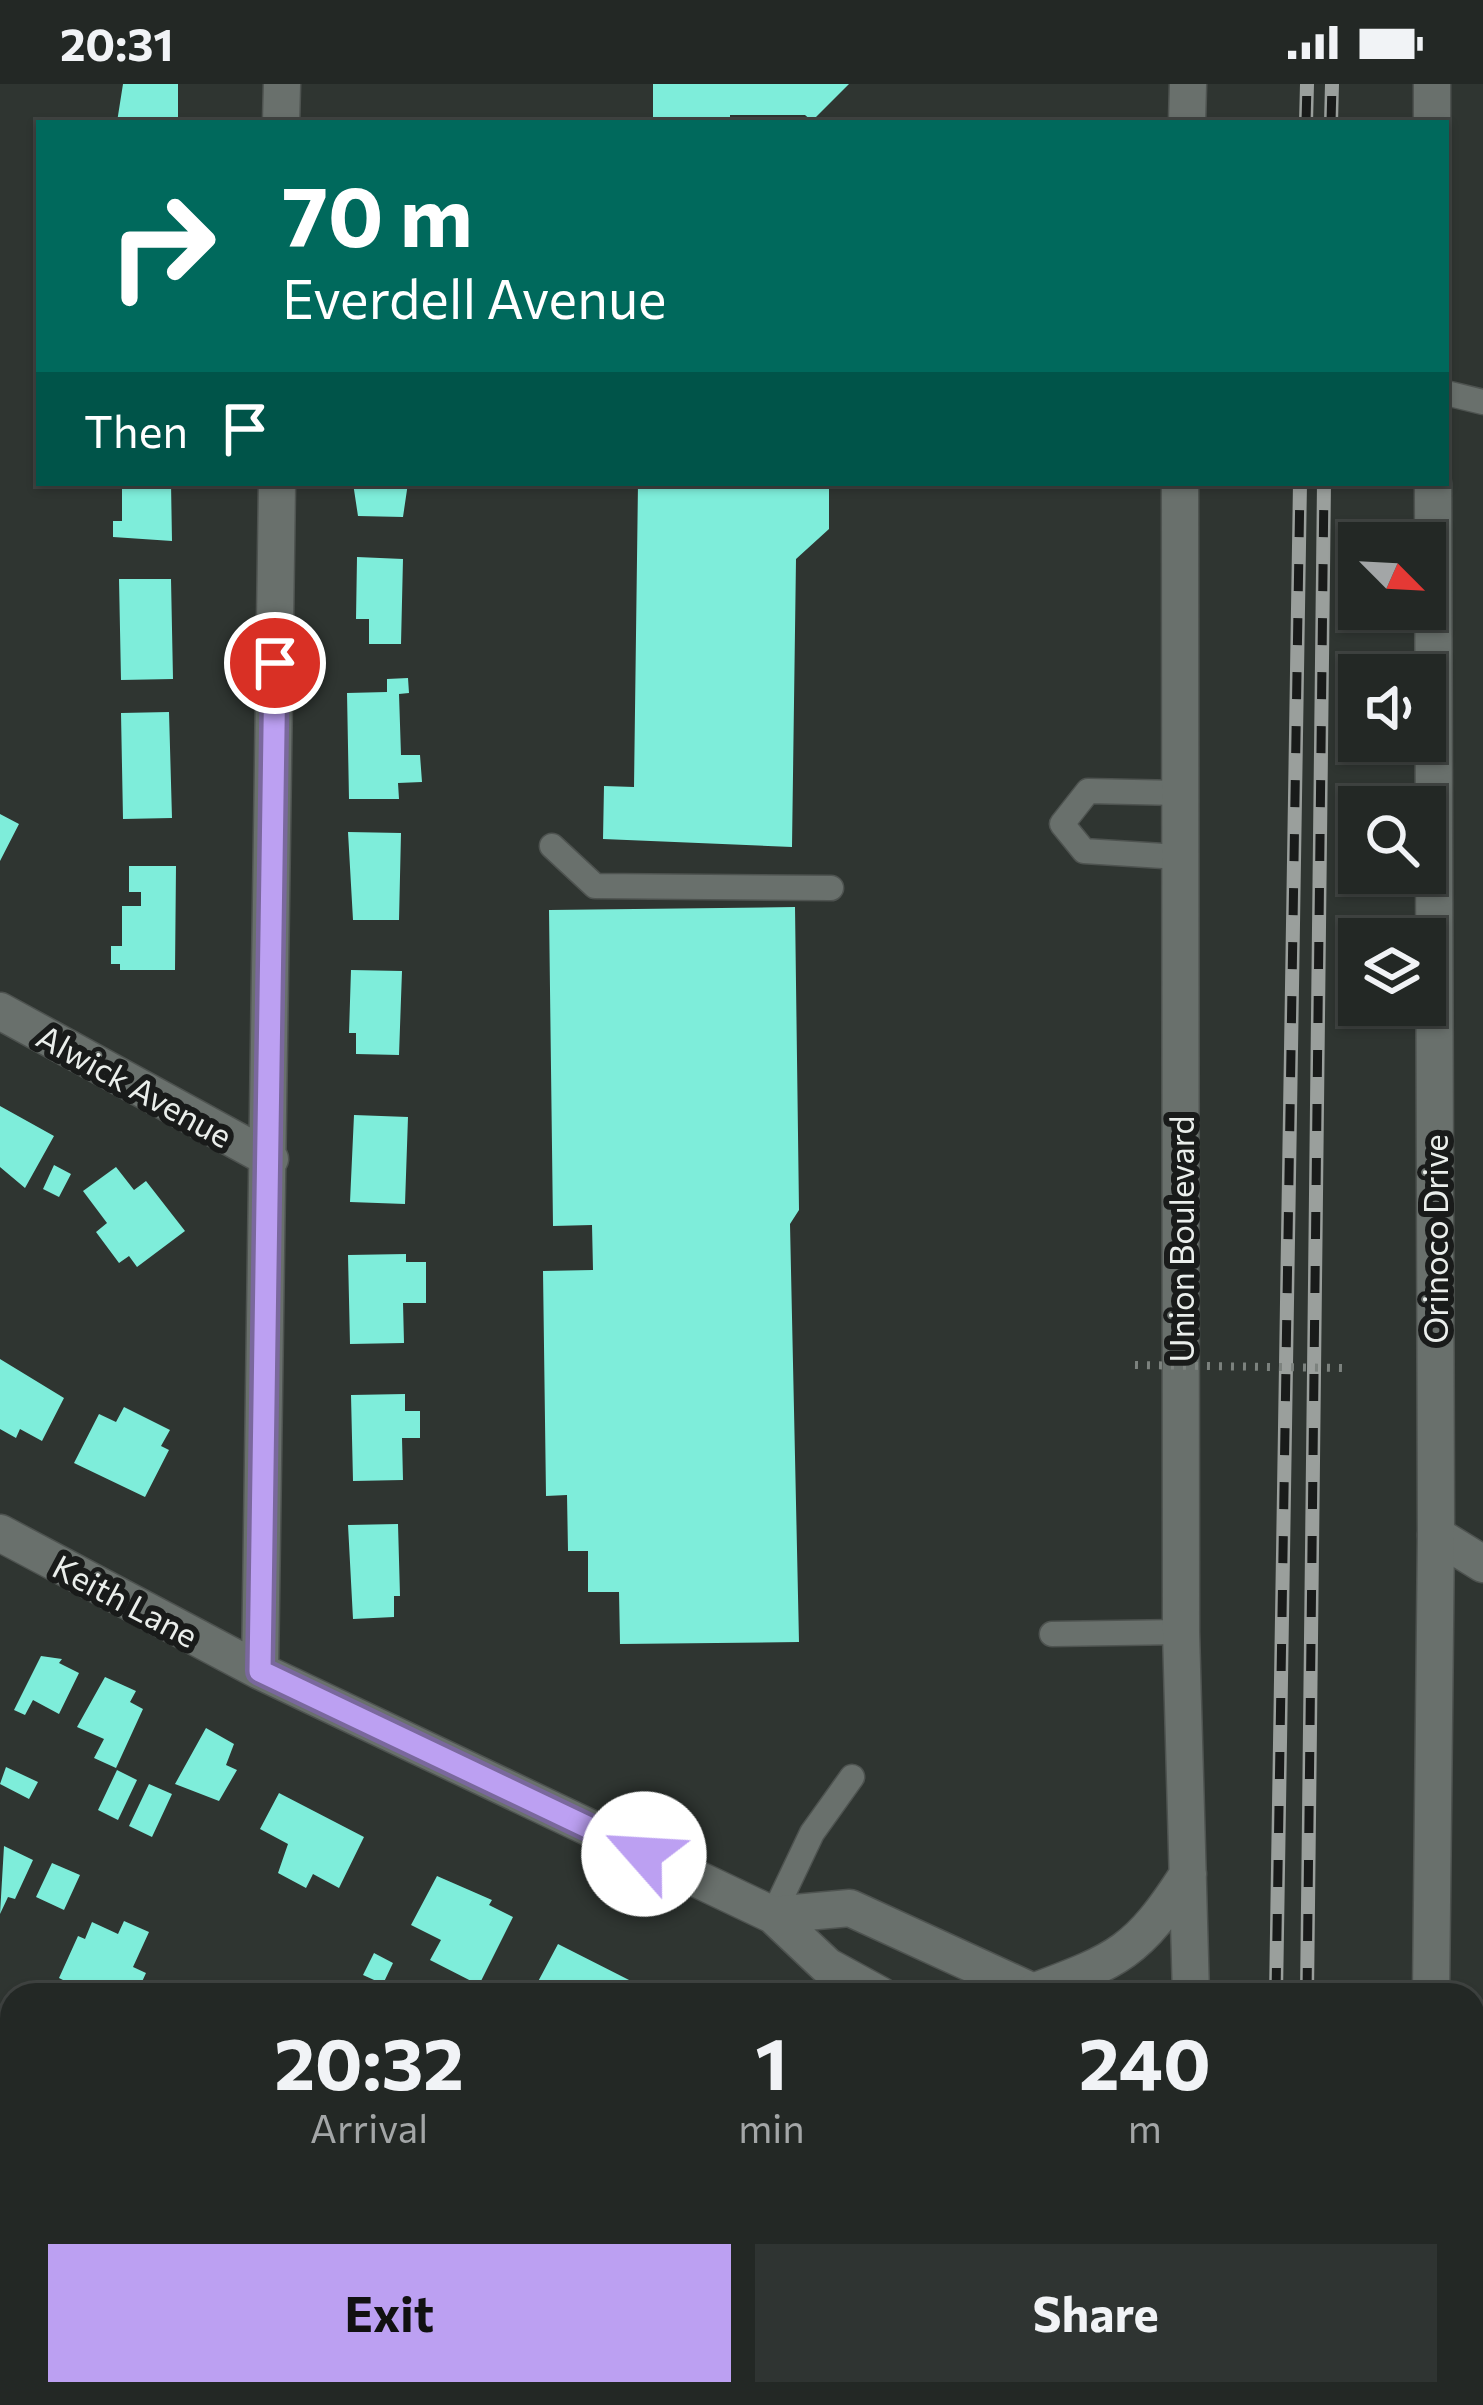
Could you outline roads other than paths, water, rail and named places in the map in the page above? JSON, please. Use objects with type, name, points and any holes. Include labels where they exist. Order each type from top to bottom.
[{"type":"street","points":[[281,120],[282,84]]},
{"type":"street","points":[[1187,120],[1188,84]]},
{"type":"street","points":[[1432,84],[1432,120]]},
{"type":"street","points":[[260,1671],[277,486]]},
{"type":"street","name":"Union Boulevard","points":[[1180,486],[1181,1632],[1191,1983]]},
{"type":"street","name":"Orinoco Drive","points":[[1431,1983],[1436,1535],[1433,486]]},
{"type":"street","name":"Alwick Avenue","points":[[0,1011],[270,1159]]},
{"type":"street","name":"Keith Lane","points":[[0,1532],[260,1671],[772,1915],[826,1966],[858,1983]]},
{"type":"street","points":[[1436,1535],[1483,1564]]},
{"type":"street","points":[[1063,1983],[1119,1960],[1156,1924],[1188,1874]]},
{"type":"street","points":[[772,1915],[850,1907],[1012,1983]]},
{"type":"lane","points":[[1449,394],[1483,402]]},
{"type":"lane","points":[[1179,793],[1088,791],[1062,824],[1084,851],[1179,857]]},
{"type":"lane","points":[[552,846],[595,886],[831,888]]},
{"type":"lane","points":[[1052,1634],[1181,1632]]},
{"type":"lane","points":[[772,1915],[812,1833],[852,1777]]},
{"type":"railway","points":[[1306,120],[1307,84]]},
{"type":"railway","points":[[1331,120],[1332,84]]},
{"type":"railway","points":[[1276,1983],[1300,486]]},
{"type":"railway","points":[[1307,1983],[1324,486]]}]
